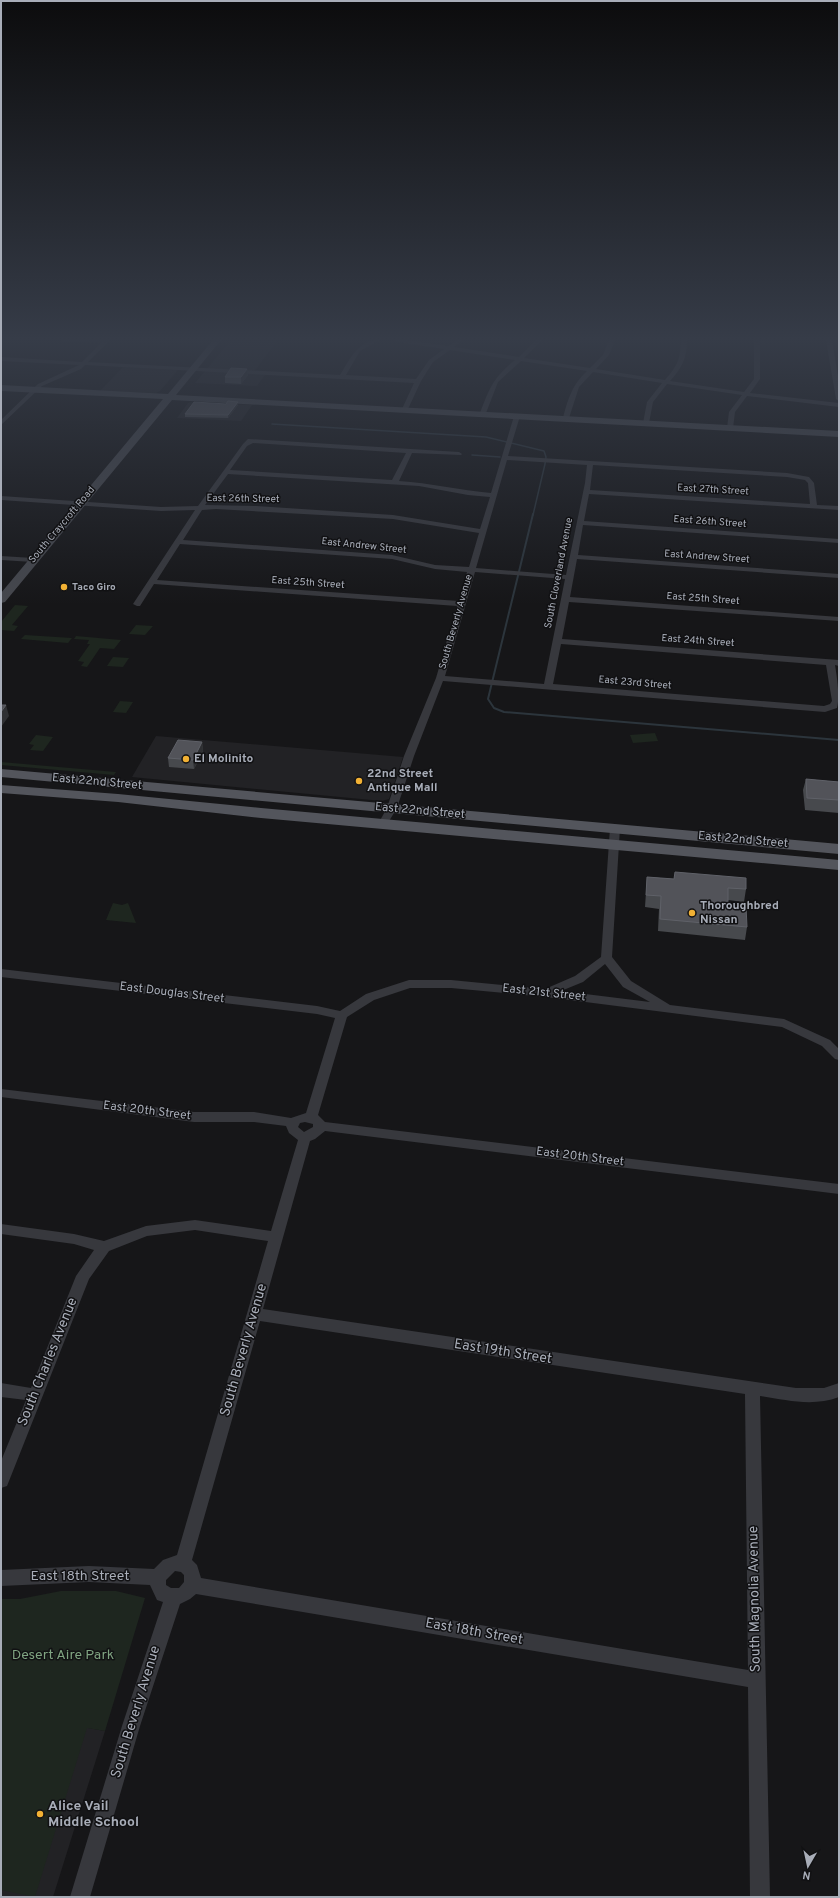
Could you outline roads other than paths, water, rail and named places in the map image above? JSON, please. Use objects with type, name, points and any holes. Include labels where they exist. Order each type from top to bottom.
[{"type":"main road","name":"East 22nd Street","points":[[1,773],[839,849]]},
{"type":"main road","name":"East 22nd Street","points":[[1,789],[118,798],[383,824],[839,865]]},
{"type":"street","name":"South Craycroft Road","points":[[1,600],[144,429]]},
{"type":"street","name":"South Beverly Avenue","points":[[383,824],[392,808],[409,756],[440,678],[513,429]]},
{"type":"street","points":[[740,429],[839,434]]},
{"type":"street","points":[[137,604],[200,508],[228,472],[245,445],[250,442],[459,454]]},
{"type":"street","points":[[394,482],[410,451]]},
{"type":"street","points":[[505,458],[809,477],[814,506]]},
{"type":"street","name":"South Cloverland Avenue","points":[[548,687],[574,557],[590,463]]},
{"type":"street","points":[[228,472],[394,482],[493,495]]},
{"type":"street","name":"East 27th Street","points":[[586,492],[839,508]]},
{"type":"street","name":"East 26th Street","points":[[1,498],[161,509],[216,507],[256,508],[393,517],[454,528],[483,531]]},
{"type":"street","name":"East 26th Street","points":[[579,523],[839,541]]},
{"type":"street","name":"East Andrew Street","points":[[179,542],[392,557],[435,567],[569,577]]},
{"type":"street","name":"East Andrew Street","points":[[574,557],[839,576]]},
{"type":"street","points":[[1,558],[33,560]]},
{"type":"street","name":"East 25th Street","points":[[152,582],[461,604]]},
{"type":"street","name":"East 25th Street","points":[[565,598],[839,619]]},
{"type":"street","name":"East 24th Street","points":[[556,641],[835,663]]},
{"type":"street","points":[[833,710],[836,701],[835,663]]},
{"type":"street","name":"East 23rd Street","points":[[440,678],[833,710]]},
{"type":"street","points":[[615,828],[606,958],[627,984],[670,1009],[784,1023],[826,1043],[839,1056]]},
{"type":"street","points":[[546,993],[579,979],[606,958]]},
{"type":"street","name":"East Douglas Street","points":[[1,974],[318,1010],[342,1015]]},
{"type":"street","name":"East 21st Street","points":[[342,1015],[370,997],[409,984],[451,984],[546,993],[670,1009]]},
{"type":"street","points":[[316,1122],[300,1118],[292,1127],[295,1133],[305,1137],[315,1135],[320,1129],[316,1122],[342,1015]]},
{"type":"street","name":"East 20th Street","points":[[1,1093],[194,1117],[254,1117],[294,1123]]},
{"type":"street","name":"East 20th Street","points":[[316,1122],[839,1189]]},
{"type":"street","name":"South Beverly Avenue","points":[[183,1564],[305,1137]]},
{"type":"street","points":[[1,1229],[74,1239],[104,1247],[146,1232],[195,1225],[276,1237]]},
{"type":"street","name":"South Charles Avenue","points":[[1,1481],[34,1395],[83,1276],[104,1247]]},
{"type":"street","name":"East 19th Street","points":[[255,1314],[752,1389]]},
{"type":"street","points":[[752,1389],[796,1396],[832,1393],[839,1390]]},
{"type":"street","name":"South Magnolia Avenue","points":[[752,1389],[760,1897]]},
{"type":"street","points":[[1,1390],[34,1395]]},
{"type":"street","points":[[174,1563],[183,1564],[190,1568],[192,1572],[192,1585],[185,1594],[173,1598],[163,1594],[159,1590],[158,1577],[163,1569],[174,1563]]},
{"type":"street","name":"East 18th Street","points":[[1,1578],[89,1574],[158,1577]]},
{"type":"street","name":"East 18th Street","points":[[192,1585],[756,1680]]},
{"type":"street","name":"South Beverly Avenue","points":[[80,1897],[131,1726],[173,1598]]},
{"type":"waterway","points":[[347,429],[486,437],[544,451],[546,457],[545,464],[533,515]]},
{"type":"waterway","points":[[472,455],[500,457]]},
{"type":"waterway","points":[[533,514],[488,699],[494,708],[504,712],[839,740]]},
{"type":"place","name":"Taco Giro","points":[[64,587]]},
{"type":"place","name":"El Molinito","points":[[186,759]]},
{"type":"place","name":"22nd Street Antique Mall","points":[[359,781]]},
{"type":"place","name":"Thoroughbred Nissan","points":[[692,913]]},
{"type":"place","name":"Alice Vail Middle School","points":[[40,1814]]},
{"type":"park label","name":"Desert Aire Park","points":[[63,1655]]}]
